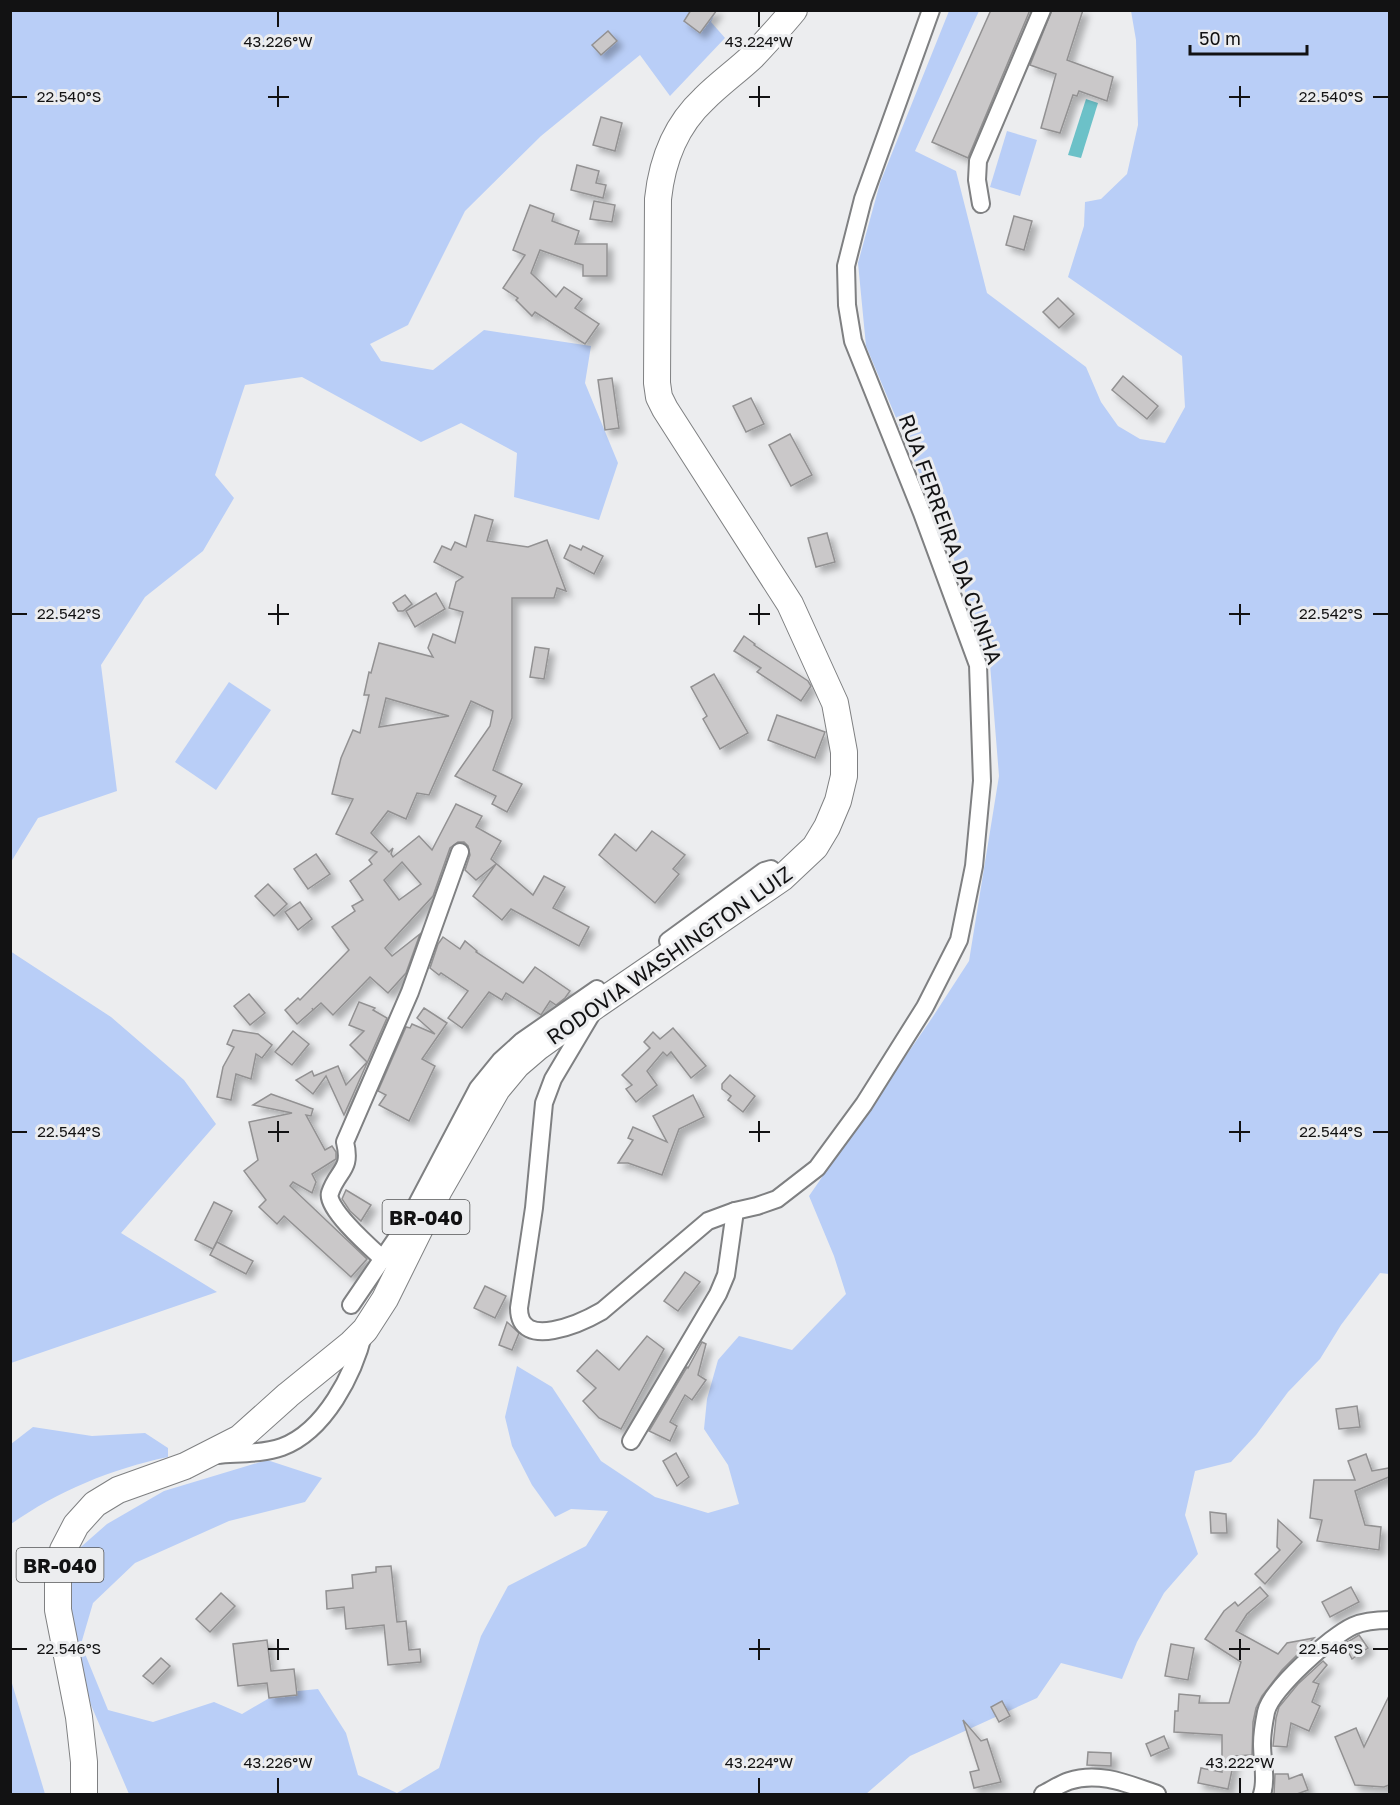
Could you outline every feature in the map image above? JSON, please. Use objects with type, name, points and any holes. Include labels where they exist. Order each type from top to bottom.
[{"type":"highway","name":"RODOVIA WASHINGTON LUIZ","points":[[84,1794],[84,1762],[79,1718],[58,1610],[58,1578],[63,1550],[76,1525],[95,1504],[118,1490],[185,1466],[240,1438],[358,1336],[385,1299],[414,1226],[439,1190],[497,1089],[517,1065],[683,938],[745,894],[782,878],[815,847],[834,810],[844,776],[844,752],[841,728],[829,688],[790,604],[678,431],[659,397],[657,383],[658,199],[662,172],[668,154],[676,135],[702,100],[752,57],[794,10]]},
{"type":"street","name":"RUA FERREIRA DA CUNHA","points":[[598,1004],[553,1079],[544,1103],[534,1208],[519,1308],[521,1319],[530,1328],[558,1330],[585,1321],[602,1311],[708,1221],[735,1210],[758,1206],[777,1199],[817,1168],[864,1104],[926,1007],[959,940],[974,866],[982,781],[978,665],[922,513],[853,341],[847,305],[846,266],[863,199],[931,10]]},
{"type":"street","points":[[981,204],[977,180],[978,161],[1042,10]]},
{"type":"street","points":[[384,1260],[362,1240],[332,1204],[330,1192],[345,1168],[348,1155],[345,1142],[410,992],[460,852]]},
{"type":"street","points":[[351,1305],[384,1260],[414,1226],[478,1088],[500,1061],[522,1041],[683,938]]},
{"type":"street","points":[[631,1441],[718,1294],[726,1275],[735,1210]]},
{"type":"street","points":[[208,1456],[264,1452],[305,1435],[342,1387],[358,1355],[358,1336]]},
{"type":"street","points":[[1262,1794],[1265,1787],[1262,1743],[1266,1709],[1283,1684],[1333,1639],[1354,1626],[1377,1620],[1389,1620]]},
{"type":"street","points":[[1043,1794],[1067,1781],[1090,1777],[1108,1779],[1157,1794]]},
{"type":"shaded area","points":[[11,11],[716,11],[711,22],[725,38],[670,96],[640,55],[541,136],[465,211],[408,325],[370,344],[381,361],[433,370],[484,330],[591,346],[585,383],[618,463],[599,520],[514,497],[517,453],[461,423],[421,442],[302,377],[245,385],[215,475],[234,498],[203,551],[145,597],[101,665],[117,791],[38,818],[11,862]]},
{"type":"shaded area","points":[[949,11],[979,11],[915,151],[956,171],[987,293],[1086,367],[1101,402],[1118,426],[1140,439],[1165,443],[1185,407],[1182,356],[1068,277],[1084,226],[1085,202],[1101,199],[1127,174],[1138,125],[1136,40],[1131,11],[1389,11],[1389,1274],[1380,1273],[1341,1325],[1320,1359],[1288,1392],[1256,1435],[1231,1462],[1195,1471],[1185,1515],[1198,1554],[1164,1593],[1137,1642],[1122,1679],[1061,1663],[1037,1698],[910,1756],[866,1794],[129,1794],[91,1705],[61,1599],[66,1560],[107,1524],[164,1491],[267,1460],[322,1478],[305,1502],[229,1521],[135,1563],[93,1603],[81,1644],[108,1710],[153,1722],[214,1702],[242,1714],[278,1693],[318,1689],[346,1733],[358,1775],[397,1793],[439,1768],[481,1636],[508,1586],[586,1546],[608,1511],[571,1509],[555,1517],[532,1485],[512,1446],[505,1417],[517,1366],[552,1387],[601,1461],[655,1497],[708,1513],[739,1504],[728,1465],[704,1429],[707,1399],[718,1360],[739,1336],[792,1350],[846,1294],[834,1256],[809,1196],[969,961],[999,776],[990,664],[948,542],[866,346],[858,263],[880,183]]},
{"type":"shaded area","points":[[1086,99],[1098,103],[1081,158],[1068,155]]},
{"type":"shaded area","points":[[1007,131],[1037,140],[1020,196],[990,187]]},
{"type":"shaded area","points":[[229,682],[271,710],[216,790],[175,762]]},
{"type":"shaded area","points":[[10,951],[111,1017],[184,1080],[216,1124],[121,1233],[217,1292],[11,1363]]},
{"type":"shaded area","points":[[33,1427],[92,1436],[145,1433],[168,1448],[168,1457],[126,1468],[66,1491],[11,1524],[11,1444]]},
{"type":"shaded area","points":[[11,1680],[45,1794],[11,1794]]},
{"type":"building","points":[[691,10],[717,10],[700,33],[684,21]]},
{"type":"building","points":[[991,10],[1030,10],[968,158],[932,142]]},
{"type":"building","points":[[1052,10],[1083,10],[1067,60],[1113,77],[1107,101],[1079,91],[1077,96],[1073,95],[1060,133],[1041,128],[1056,74],[1030,65]]},
{"type":"building","points":[[608,31],[617,41],[601,55],[592,45]]},
{"type":"building","points":[[601,117],[622,123],[615,151],[593,145]]},
{"type":"building","points":[[577,165],[599,171],[596,183],[606,185],[603,198],[571,190]]},
{"type":"building","points":[[594,201],[615,205],[612,222],[590,219]]},
{"type":"building","points":[[530,205],[554,214],[552,221],[579,231],[575,244],[607,244],[607,276],[583,276],[583,265],[540,250],[531,273],[556,297],[564,287],[582,299],[575,308],[599,324],[585,344],[535,312],[532,316],[516,300],[518,298],[503,288],[525,255],[513,250]]},
{"type":"building","points":[[1014,216],[1032,221],[1024,250],[1006,245]]},
{"type":"building","points":[[1058,298],[1074,314],[1059,328],[1043,312]]},
{"type":"building","points":[[1123,376],[1158,406],[1147,419],[1112,390]]},
{"type":"building","points":[[612,378],[619,428],[605,430],[598,380]]},
{"type":"building","points":[[751,398],[764,424],[746,432],[733,406]]},
{"type":"building","points":[[790,434],[812,475],[791,486],[769,445]]},
{"type":"building","points":[[475,515],[493,520],[487,541],[528,547],[547,540],[566,591],[557,588],[554,598],[512,598],[512,718],[493,770],[522,784],[507,812],[492,804],[496,796],[455,776],[490,726],[493,711],[471,701],[429,795],[417,793],[406,819],[388,811],[371,833],[389,852],[393,848],[391,854],[393,857],[419,836],[432,850],[456,804],[482,816],[476,827],[501,841],[491,859],[533,895],[544,876],[565,887],[553,908],[589,927],[579,946],[511,909],[502,920],[473,896],[496,864],[476,880],[465,870],[470,855],[468,846],[464,842],[458,842],[450,848],[433,896],[385,948],[392,956],[420,934],[406,973],[388,993],[370,977],[333,1015],[321,1003],[297,1024],[285,1010],[298,998],[300,1000],[349,950],[332,927],[355,911],[352,906],[363,900],[350,881],[372,864],[369,860],[377,852],[336,834],[353,799],[332,794],[341,758],[353,730],[360,733],[369,695],[364,695],[379,643],[433,657],[428,648],[433,634],[455,643],[463,612],[449,608],[456,582],[463,577],[434,562],[442,546],[451,550],[455,542],[466,547]],"holes":[[[386,698],[449,716],[379,727]],[[402,862],[421,884],[399,900],[384,880]]]},
{"type":"building","points":[[827,533],[835,562],[816,567],[808,538]]},
{"type":"building","points":[[570,545],[581,550],[583,546],[603,556],[594,574],[564,558]]},
{"type":"building","points":[[436,593],[445,609],[415,627],[406,611]]},
{"type":"building","points":[[405,595],[412,604],[403,611],[398,611],[393,603]]},
{"type":"building","points":[[744,636],[808,681],[811,686],[801,701],[757,672],[761,668],[734,651]]},
{"type":"building","points":[[535,647],[549,649],[544,679],[530,677]]},
{"type":"building","points":[[714,674],[748,733],[720,749],[703,719],[707,716],[691,687]]},
{"type":"building","points":[[777,715],[825,732],[815,758],[768,740]]},
{"type":"building","points":[[652,831],[685,855],[673,869],[679,874],[655,903],[599,855],[615,834],[636,851]]},
{"type":"building","points":[[316,854],[330,874],[308,889],[294,869]]},
{"type":"building","points":[[268,884],[287,904],[274,916],[255,896]]},
{"type":"building","points":[[300,902],[312,919],[298,930],[285,912]]},
{"type":"building","points":[[443,937],[460,949],[465,941],[476,952],[523,983],[535,967],[570,991],[556,1005],[550,1001],[541,1015],[506,993],[502,1000],[489,992],[462,1028],[448,1018],[468,991],[430,968],[438,944]]},
{"type":"building","points":[[249,994],[265,1013],[250,1025],[234,1006]]},
{"type":"building","points":[[359,1002],[375,1008],[373,1010],[387,1018],[344,1115],[326,1076],[313,1094],[296,1080],[312,1071],[314,1076],[338,1066],[346,1085],[367,1062],[350,1045],[364,1031],[349,1025]]},
{"type":"building","points":[[424,1008],[447,1023],[422,1059],[435,1066],[409,1121],[379,1105],[386,1095],[378,1091],[406,1027],[410,1028],[412,1024],[435,1034],[417,1018]]},
{"type":"building","points":[[673,1028],[706,1066],[691,1078],[671,1052],[667,1056],[663,1052],[647,1071],[657,1085],[636,1102],[626,1089],[632,1085],[622,1075],[650,1048],[644,1042],[653,1032],[660,1039]]},
{"type":"building","points":[[233,1030],[258,1034],[272,1045],[262,1058],[256,1054],[251,1079],[236,1074],[231,1100],[217,1097],[223,1067],[234,1047],[227,1044]]},
{"type":"building","points":[[293,1031],[309,1044],[292,1065],[275,1052]]},
{"type":"building","points":[[730,1075],[755,1096],[743,1112],[728,1100],[731,1096],[722,1089],[722,1084]]},
{"type":"building","points":[[271,1094],[313,1109],[311,1116],[306,1115],[325,1150],[332,1146],[336,1152],[336,1159],[312,1174],[316,1182],[312,1193],[293,1182],[290,1186],[367,1259],[351,1277],[284,1216],[277,1224],[259,1207],[266,1200],[244,1171],[258,1160],[249,1122],[292,1113],[253,1105]]},
{"type":"building","points":[[693,1095],[704,1117],[679,1129],[662,1175],[628,1163],[618,1163],[633,1140],[628,1138],[633,1127],[667,1142],[653,1116]]},
{"type":"building","points":[[346,1190],[371,1205],[361,1221],[342,1199]]},
{"type":"building","points":[[214,1202],[232,1211],[213,1249],[195,1240]]},
{"type":"building","points":[[217,1242],[253,1261],[246,1274],[210,1255]]},
{"type":"building","points":[[685,1272],[700,1282],[678,1311],[664,1301]]},
{"type":"building","points":[[485,1286],[506,1296],[495,1318],[474,1308]]},
{"type":"building","points":[[507,1322],[519,1333],[512,1350],[499,1345]]},
{"type":"building","points":[[647,1336],[664,1349],[621,1429],[599,1418],[583,1401],[596,1388],[577,1371],[597,1350],[619,1370]]},
{"type":"building","points":[[702,1342],[706,1344],[698,1375],[706,1380],[692,1400],[685,1395],[670,1422],[677,1426],[670,1441],[649,1431]]},
{"type":"building","points":[[1357,1406],[1360,1427],[1339,1429],[1336,1409]]},
{"type":"building","points":[[676,1453],[689,1477],[677,1486],[663,1461]]},
{"type":"building","points":[[1366,1454],[1372,1471],[1389,1468],[1389,1477],[1355,1491],[1365,1525],[1381,1527],[1379,1550],[1317,1541],[1322,1520],[1310,1518],[1314,1480],[1355,1480],[1348,1461]]},
{"type":"building","points":[[1210,1512],[1226,1514],[1227,1533],[1211,1533]]},
{"type":"building","points":[[1278,1520],[1302,1542],[1265,1584],[1255,1574],[1280,1550],[1277,1547]]},
{"type":"building","points":[[391,1566],[397,1622],[406,1621],[409,1650],[420,1649],[421,1662],[388,1665],[384,1625],[346,1629],[344,1607],[327,1609],[326,1591],[353,1588],[352,1575],[376,1572],[376,1567]]},
{"type":"building","points":[[1260,1587],[1268,1596],[1247,1614],[1236,1631],[1278,1654],[1287,1643],[1314,1638],[1282,1670],[1262,1696],[1253,1722],[1252,1755],[1235,1756],[1228,1789],[1198,1783],[1201,1768],[1222,1772],[1222,1735],[1174,1732],[1179,1694],[1200,1696],[1199,1703],[1229,1703],[1241,1662],[1205,1639],[1224,1611],[1235,1602],[1238,1606]]},
{"type":"building","points":[[1351,1587],[1359,1602],[1330,1617],[1322,1602]]},
{"type":"building","points":[[221,1593],[235,1606],[210,1632],[196,1619]]},
{"type":"building","points":[[1359,1635],[1368,1648],[1352,1659],[1344,1644]]},
{"type":"building","points":[[267,1640],[271,1671],[294,1669],[297,1695],[269,1698],[267,1683],[238,1686],[233,1644]]},
{"type":"building","points":[[1171,1644],[1194,1648],[1188,1680],[1165,1676]]},
{"type":"building","points":[[161,1658],[170,1666],[153,1684],[143,1676]]},
{"type":"building","points":[[1323,1661],[1327,1665],[1313,1682],[1319,1684],[1312,1702],[1320,1706],[1309,1731],[1291,1723],[1287,1747],[1273,1746],[1279,1707],[1298,1684]]},
{"type":"building","points":[[1389,1696],[1389,1785],[1384,1787],[1355,1785],[1335,1737],[1356,1728],[1364,1747]]},
{"type":"building","points":[[1002,1701],[1010,1716],[999,1722],[991,1707]]},
{"type":"building","points":[[963,1720],[981,1741],[987,1739],[1001,1782],[974,1788],[970,1772],[979,1770]]},
{"type":"building","points":[[1164,1736],[1169,1748],[1151,1756],[1146,1744]]},
{"type":"building","points":[[1088,1752],[1111,1753],[1111,1766],[1087,1765]]},
{"type":"building","points":[[1275,1774],[1288,1774],[1289,1779],[1302,1774],[1308,1790],[1297,1794],[1274,1794]]}]
